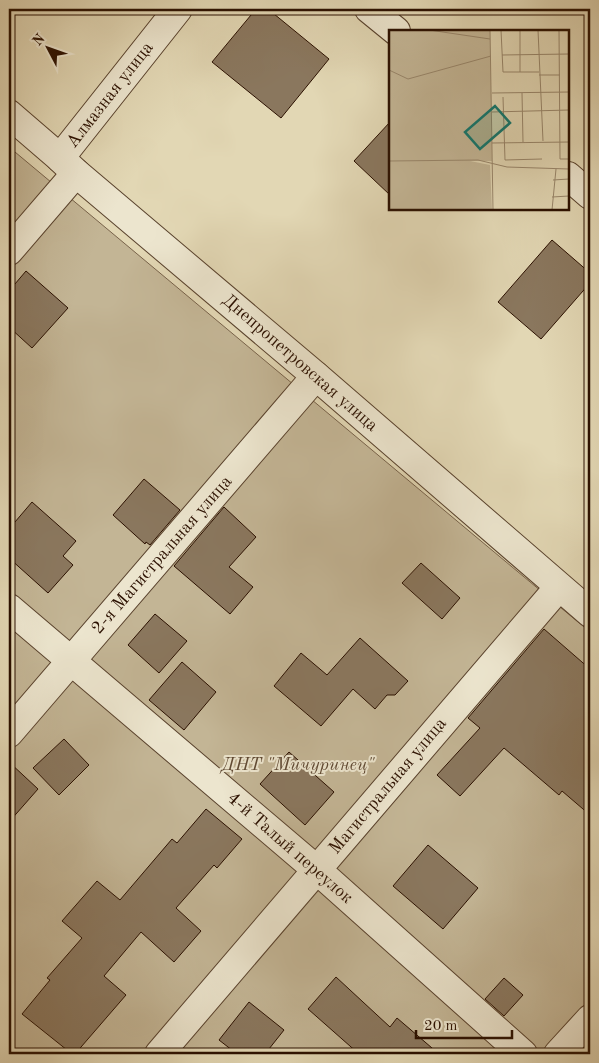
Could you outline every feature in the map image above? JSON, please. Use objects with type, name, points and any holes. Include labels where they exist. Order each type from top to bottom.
[{"type":"street","name":"Алмазная улица","points":[[9,251],[178,9]]},
{"type":"street","points":[[369,9],[395,30]]},
{"type":"street","name":"Днепропетровская улица","points":[[9,114],[590,613]]},
{"type":"street","points":[[569,177],[590,195]]},
{"type":"street","name":"2-я Магистральная улица","points":[[9,734],[316,376]]},
{"type":"street","name":"Магистральная улица","points":[[159,1054],[559,587]]},
{"type":"street","name":"4-й Талый переулок","points":[[9,608],[317,870],[523,1054]]},
{"type":"street","points":[[558,1054],[590,1019]]},
{"type":"green space","name":"ДНТ \"Мичуринец\"","points":[[9,147],[590,632],[590,1054],[9,1054]]},
{"type":"building","points":[[256,9],[268,9],[329,59],[281,118],[212,62]]},
{"type":"building","points":[[389,123],[389,194],[354,161]]},
{"type":"building","points":[[552,240],[590,273],[590,283],[541,339],[498,302]]},
{"type":"building","points":[[26,271],[68,308],[32,348],[9,327],[9,291]]},
{"type":"building","points":[[144,479],[180,510],[150,545],[146,542],[145,544],[113,515]]},
{"type":"building","points":[[32,502],[76,541],[63,556],[73,565],[48,593],[9,558],[9,529]]},
{"type":"building","points":[[224,507],[256,537],[229,567],[253,587],[230,614],[174,566]]},
{"type":"building","points":[[421,563],[460,598],[442,619],[402,583]]},
{"type":"building","points":[[155,614],[187,641],[159,673],[128,645]]},
{"type":"building","points":[[544,629],[590,669],[590,815],[562,791],[559,795],[504,748],[460,796],[437,775],[480,728],[468,718]]},
{"type":"building","points":[[360,638],[408,681],[395,695],[387,695],[375,709],[353,689],[321,726],[274,686],[301,653],[327,675]]},
{"type":"building","points":[[182,662],[216,692],[184,730],[149,700]]},
{"type":"building","points":[[64,739],[89,765],[59,795],[33,768]]},
{"type":"building","points":[[289,752],[334,792],[305,825],[260,784]]},
{"type":"building","points":[[9,762],[38,789],[9,822]]},
{"type":"building","points":[[206,809],[242,839],[217,868],[214,865],[176,908],[201,931],[174,962],[141,932],[104,976],[126,995],[75,1054],[72,1054],[22,1014],[50,980],[47,978],[82,938],[62,921],[97,881],[120,900],[172,839],[177,843]]},
{"type":"building","points":[[428,845],[478,888],[443,929],[393,886]]},
{"type":"building","points":[[336,977],[390,1027],[397,1018],[439,1054],[359,1054],[308,1009]]},
{"type":"building","points":[[504,978],[523,995],[504,1016],[485,999]]},
{"type":"building","points":[[249,1002],[284,1030],[265,1054],[237,1054],[219,1040]]}]
